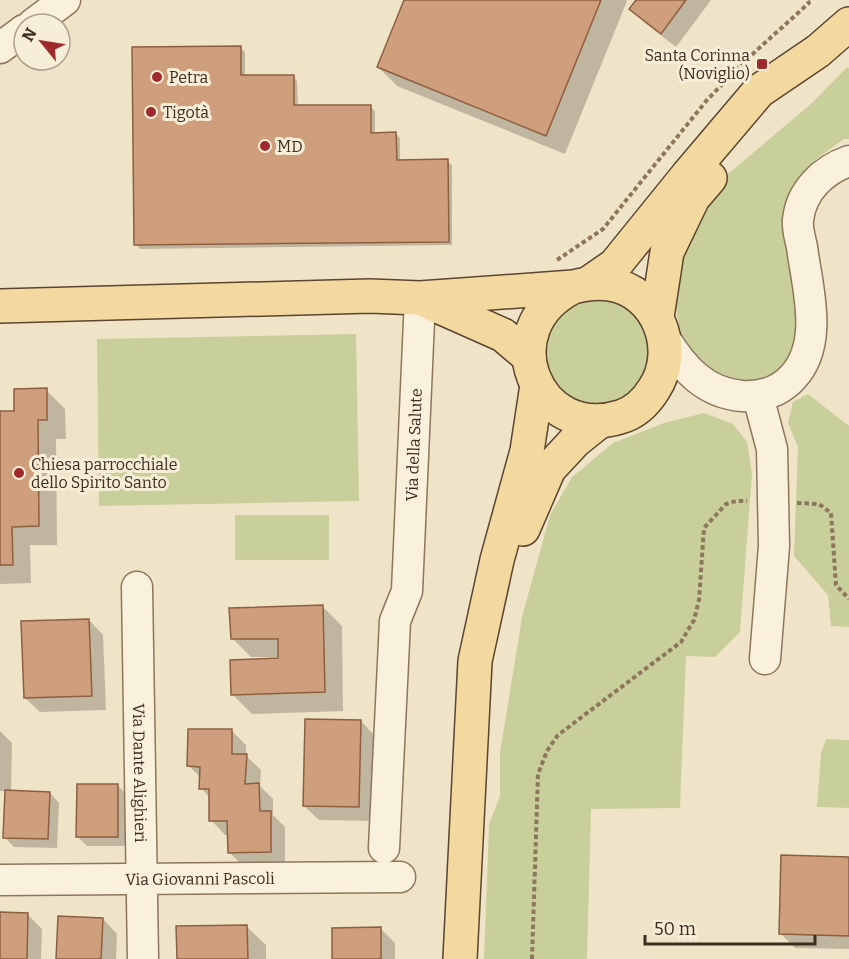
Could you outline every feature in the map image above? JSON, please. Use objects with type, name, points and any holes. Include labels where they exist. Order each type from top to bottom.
[{"type":"main road","points":[[0,306],[370,296],[420,298],[572,278],[615,265],[759,91],[818,51],[849,24]]},
{"type":"main road","points":[[420,298],[503,335],[533,371],[549,402],[565,413],[585,420],[600,421],[632,412],[648,399],[661,380],[666,360],[661,328],[667,252],[693,198],[818,51]]},
{"type":"main road","points":[[572,278],[626,289],[643,300],[661,328]]},
{"type":"main road","points":[[460,959],[467,782],[475,661],[497,560],[527,451],[533,371],[531,333],[539,315],[572,278]]},
{"type":"main road","points":[[467,782],[501,606],[517,544],[549,470],[575,441],[600,421]]},
{"type":"street","points":[[49,12],[65,0]]},
{"type":"street","points":[[661,328],[680,363],[707,386],[723,393],[758,396],[786,384],[797,373],[805,358],[810,339],[811,317],[798,220],[804,200],[813,185],[836,168]]},
{"type":"street","points":[[0,297],[61,305]]},
{"type":"street","name":"Via della Salute","points":[[384,848],[395,621],[407,591],[420,298]]},
{"type":"street","points":[[758,396],[772,449],[774,546],[765,659]]},
{"type":"street","name":"Via Dante Alighieri","points":[[137,587],[142,959]]},
{"type":"street","name":"Via Giovanni Pascoli","points":[[0,880],[400,877]]},
{"type":"path","points":[[572,278],[603,229],[707,100],[746,60],[809,3],[807,0]]},
{"type":"path","points":[[532,959],[538,774],[547,751],[558,735],[681,642],[694,620],[699,600],[704,528],[726,504],[736,501],[754,501]]},
{"type":"path","points":[[797,503],[819,504],[831,513],[836,585],[849,599]]},
{"type":"green space","points":[[847,67],[849,68],[849,139],[844,139],[815,160],[794,188],[797,336],[790,358],[777,374],[756,383],[708,375],[680,337],[675,301],[680,252],[722,179],[812,103]]},
{"type":"green space","points":[[580,295],[619,298],[647,325],[653,362],[636,395],[602,411],[551,393],[538,336]]},
{"type":"green space","points":[[356,334],[359,501],[99,506],[97,339]]},
{"type":"green space","points":[[808,394],[849,426],[849,627],[831,626],[828,595],[794,556],[798,447],[788,423],[793,402]]},
{"type":"green space","points":[[704,413],[733,424],[747,442],[752,474],[740,632],[715,657],[686,656],[680,808],[591,809],[587,959],[484,959],[489,824],[500,796],[500,753],[522,617],[550,515],[572,477],[613,443],[664,423]]},
{"type":"green space","points":[[235,515],[329,515],[329,560],[235,560]]},
{"type":"green space","points":[[826,739],[849,740],[849,808],[817,807],[821,753]]},
{"type":"building","points":[[404,0],[601,0],[546,136],[377,67]]},
{"type":"building","points":[[636,0],[686,0],[661,34],[629,9]]},
{"type":"building","name":"MD","points":[[241,46],[241,75],[294,75],[294,105],[371,105],[371,133],[396,132],[397,160],[448,159],[449,242],[134,245],[132,47]]},
{"type":"building","name":"Chiesa parrocchiale dello Spirito Santo","points":[[47,388],[47,420],[38,420],[39,526],[12,527],[13,565],[0,565],[0,411],[14,411],[14,389]]},
{"type":"building","points":[[323,605],[325,692],[231,695],[230,660],[278,658],[278,639],[231,639],[229,608]]},
{"type":"building","points":[[89,619],[92,696],[24,698],[21,621]]},
{"type":"building","points":[[305,719],[361,720],[359,807],[303,806]]},
{"type":"building","points":[[188,729],[232,729],[232,754],[247,754],[245,784],[259,783],[260,811],[271,811],[271,852],[228,853],[227,821],[209,821],[209,789],[199,789],[200,767],[187,766]]},
{"type":"building","points":[[77,784],[118,784],[118,837],[76,837]]},
{"type":"building","points":[[5,790],[50,792],[48,839],[3,838]]},
{"type":"building","points":[[781,855],[849,857],[849,936],[779,934]]},
{"type":"building","points":[[0,912],[28,913],[27,959],[0,959]]},
{"type":"building","points":[[58,916],[103,918],[101,959],[56,959]]},
{"type":"building","points":[[247,925],[248,959],[177,959],[176,926]]},
{"type":"building","points":[[381,927],[381,959],[332,959],[332,928]]},
{"type":"place","name":"Santa Corinna (Noviglio)","points":[[762,64]]},
{"type":"place","name":"Petra","points":[[157,77]]},
{"type":"place","name":"Tigotà","points":[[151,112]]},
{"type":"place","name":"MD","points":[[265,146]]},
{"type":"place","name":"Chiesa parrocchiale dello Spirito Santo","points":[[19,473]]}]
